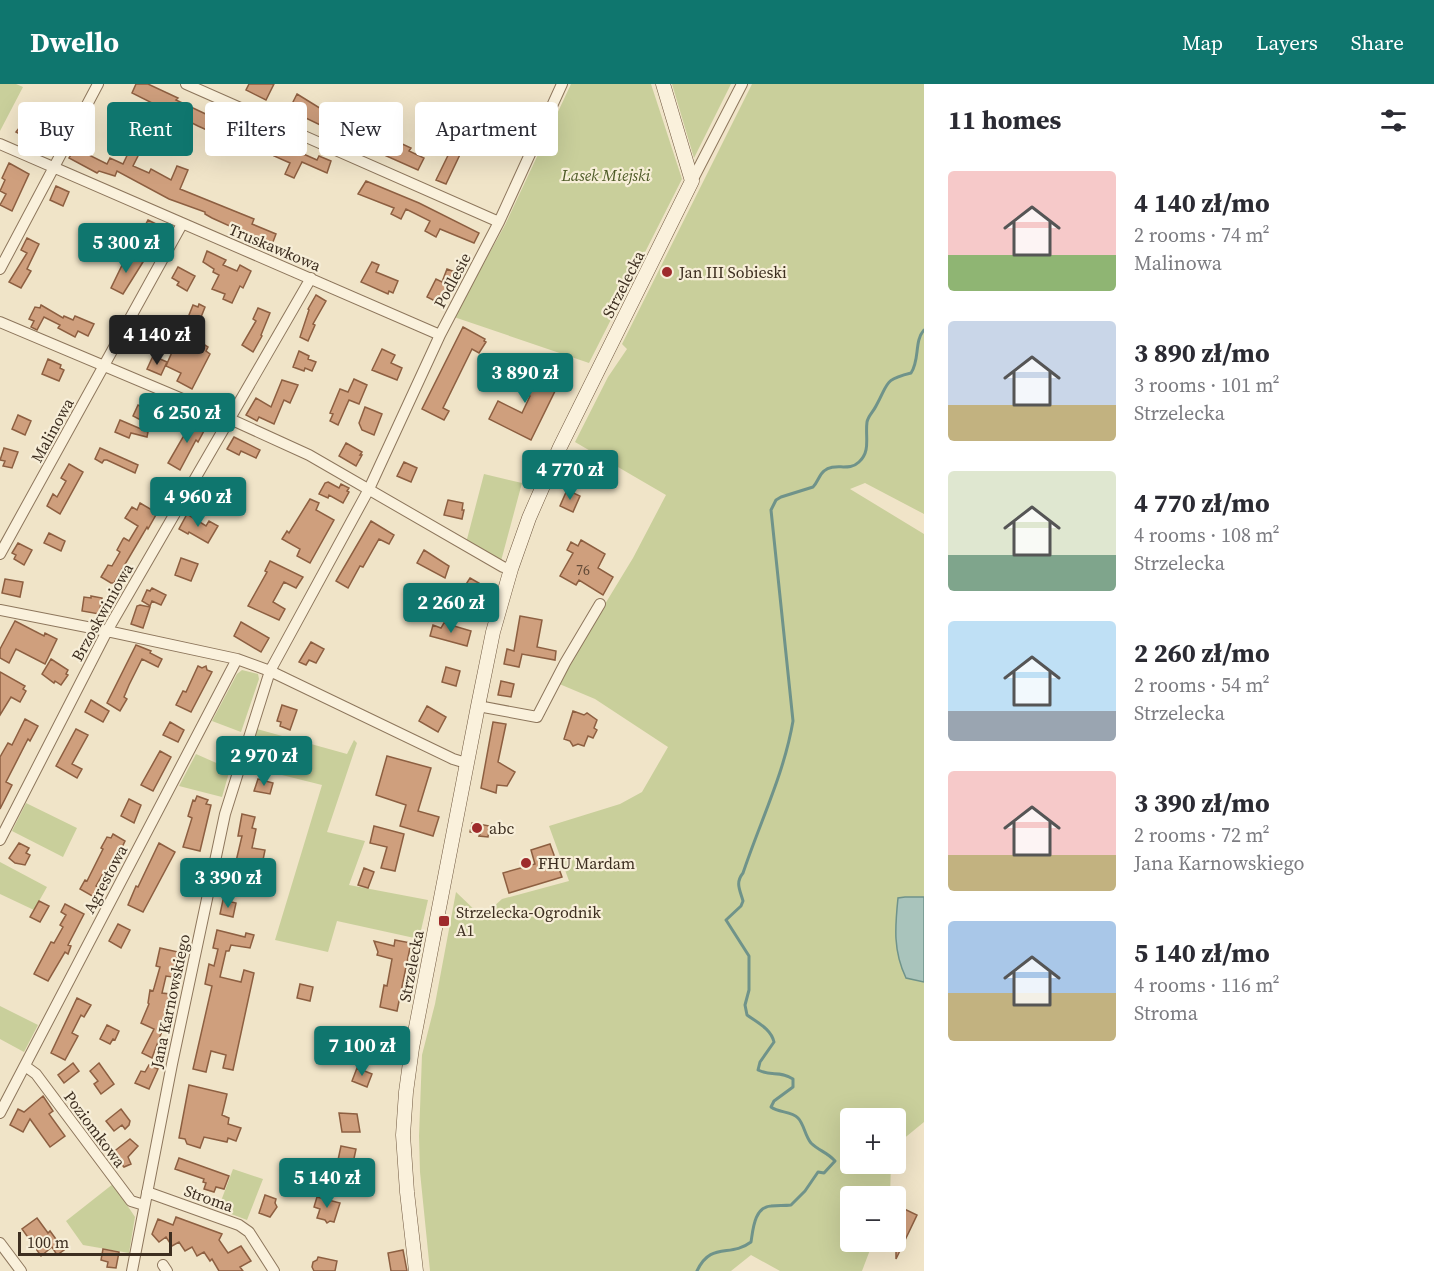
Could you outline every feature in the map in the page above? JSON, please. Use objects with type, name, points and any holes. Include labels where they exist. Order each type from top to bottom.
[{"type":"street","points":[[0,269],[98,84]]},
{"type":"street","points":[[186,84],[499,222]]},
{"type":"street","name":"Podlesie","points":[[270,671],[369,489],[440,335],[499,222],[562,84]]},
{"type":"street","points":[[663,84],[692,181]]},
{"type":"street","name":"Strzelecka","points":[[416,1271],[404,1161],[406,1092],[412,1048],[493,632],[511,569],[529,518],[560,447],[742,84]]},
{"type":"street","name":"Truskawkowa","points":[[0,144],[182,225],[311,278],[440,335]]},
{"type":"street","name":"Malinowa","points":[[0,554],[182,225]]},
{"type":"street","name":"Brzoskwiniowa","points":[[0,840],[107,631],[311,278]]},
{"type":"street","points":[[0,322],[230,419],[309,455],[503,567],[511,569]]},
{"type":"street","points":[[478,706],[537,717],[565,663],[600,604]]},
{"type":"street","points":[[0,610],[237,659],[270,671],[453,759],[466,763]]},
{"type":"street","name":"Agrestowa","points":[[0,1113],[237,659]]},
{"type":"street","name":"Jana Karnowskiego","points":[[132,1271],[225,814],[270,671]]},
{"type":"street","name":"Poziomkowa","points":[[25,1066],[36,1074],[131,1201],[144,1205]]},
{"type":"street","name":"Stroma","points":[[147,1192],[239,1225],[249,1232],[274,1271]]},
{"type":"street","points":[[0,1243],[21,1271]]},
{"type":"green space","points":[[0,84],[16,84],[23,87],[0,131]]},
{"type":"green space","name":"Lasek Miejski","points":[[571,84],[651,84],[682,179],[589,363],[454,317],[505,225],[537,156],[558,156],[558,112]]},
{"type":"green space","name":"Lasek Miejski","points":[[672,84],[731,84],[694,158]]},
{"type":"green space","points":[[752,84],[924,84],[924,514],[865,483],[850,489],[924,534],[924,897],[905,897],[906,978],[924,982],[924,1122],[906,1137],[906,1108],[840,1108],[840,1174],[891,1174],[890,1186],[840,1186],[840,1252],[869,1252],[862,1271],[780,1271],[751,1255],[731,1271],[430,1271],[420,1172],[422,1055],[435,1004],[456,892],[482,917],[502,899],[569,881],[549,826],[620,804],[642,792],[668,747],[595,699],[557,683],[633,558],[666,495],[575,442],[608,377],[627,349],[622,344]]},
{"type":"green space","points":[[484,474],[522,483],[501,561],[466,543]]},
{"type":"green space","points":[[242,670],[258,674],[259,679],[241,732],[212,721],[237,674]]},
{"type":"green space","points":[[257,729],[347,754],[354,740],[357,743],[327,832],[365,841],[349,885],[428,900],[419,939],[337,921],[328,952],[275,940],[322,785],[246,766]]},
{"type":"green space","points":[[196,754],[230,769],[222,797],[179,786]]},
{"type":"green space","points":[[26,803],[77,828],[63,857],[12,831]]},
{"type":"green space","points":[[0,862],[47,887],[34,910],[0,894]]},
{"type":"green space","points":[[0,1006],[38,1025],[24,1052],[0,1039]]},
{"type":"green space","points":[[233,1169],[263,1179],[247,1220],[218,1209]]},
{"type":"green space","points":[[113,1184],[135,1217],[129,1253],[83,1245],[66,1221]]},
{"type":"water","points":[[924,897],[924,982],[906,978],[899,958],[896,929],[898,898]]},
{"type":"building","points":[[136,84],[148,84],[178,98],[176,100],[180,102],[150,102],[132,93]]},
{"type":"building","points":[[249,84],[274,84],[266,100],[246,90]]},
{"type":"building","points":[[297,94],[319,108],[319,124],[307,119],[307,102],[293,102]]},
{"type":"building","points":[[193,108],[205,114],[205,129],[193,124]]},
{"type":"building","points":[[403,144],[411,148],[409,151],[415,156],[424,158],[418,170],[386,156],[403,156]]},
{"type":"building","points":[[70,156],[91,156],[107,164],[110,158],[123,164],[127,156],[138,156],[133,166],[149,173],[151,169],[171,180],[177,166],[188,170],[180,189],[254,219],[252,224],[276,234],[271,247],[258,241],[259,238],[240,230],[235,232],[232,227],[212,218],[205,212],[169,199],[117,171],[115,176],[99,171],[97,173],[69,158]]},
{"type":"building","points":[[274,156],[307,156],[317,160],[319,156],[331,161],[327,173],[302,162],[294,178],[285,174],[290,163]]},
{"type":"building","points":[[448,156],[459,156],[446,184],[436,180]]},
{"type":"building","points":[[9,163],[29,174],[12,211],[0,205],[6,194],[0,191],[5,180],[2,178]]},
{"type":"building","points":[[366,181],[419,203],[479,233],[474,243],[440,229],[436,237],[425,231],[430,221],[406,209],[401,219],[391,214],[394,208],[358,194]]},
{"type":"building","points":[[56,186],[69,192],[63,206],[50,200]]},
{"type":"building","points":[[148,220],[156,224],[155,227],[160,230],[152,244],[139,237]]},
{"type":"building","points":[[27,238],[39,244],[27,269],[31,271],[21,288],[9,282],[27,253],[21,250]]},
{"type":"building","points":[[207,251],[226,260],[223,265],[237,271],[240,265],[251,271],[243,288],[240,286],[232,303],[223,299],[225,294],[212,289],[219,275],[203,262]]},
{"type":"building","points":[[127,255],[143,262],[123,294],[111,288]]},
{"type":"building","points":[[372,262],[379,265],[376,272],[398,281],[393,293],[389,291],[388,294],[361,282]]},
{"type":"building","points":[[178,267],[195,276],[187,291],[177,285],[179,282],[172,278]]},
{"type":"building","points":[[447,269],[455,272],[447,290],[448,294],[441,304],[427,297],[436,279],[442,282]]},
{"type":"building","points":[[316,295],[326,301],[313,324],[315,325],[308,341],[300,337],[308,309]]},
{"type":"building","points":[[199,304],[205,307],[196,330],[200,332],[197,340],[208,347],[206,351],[210,354],[192,389],[177,381],[181,373],[166,366],[176,343],[179,344],[181,341],[190,322],[187,320],[193,305],[198,307]]},
{"type":"building","points":[[41,305],[63,318],[64,316],[73,320],[75,316],[94,324],[88,336],[78,331],[75,337],[58,328],[60,325],[44,317],[37,330],[31,327],[34,321],[29,319],[35,307],[40,308]]},
{"type":"building","points":[[258,308],[270,313],[262,336],[253,352],[242,345],[256,321],[253,319]]},
{"type":"building","points":[[463,327],[485,339],[486,342],[479,353],[472,349],[443,408],[449,411],[444,420],[422,409]]},
{"type":"building","points":[[382,349],[395,355],[391,363],[402,368],[397,380],[372,370]]},
{"type":"building","points":[[299,351],[309,356],[308,359],[316,362],[312,371],[293,367]]},
{"type":"building","points":[[153,356],[167,362],[161,375],[147,369]]},
{"type":"building","points":[[48,359],[61,365],[60,368],[64,370],[59,381],[42,374]]},
{"type":"building","points":[[515,366],[557,387],[531,440],[489,419],[498,401],[522,413],[530,396],[506,384]]},
{"type":"building","points":[[354,379],[367,385],[359,404],[349,400],[338,425],[330,421],[333,414],[330,413],[340,389],[348,392]]},
{"type":"building","points":[[282,380],[298,385],[290,403],[284,400],[274,424],[259,417],[257,421],[246,415],[256,398],[271,407]]},
{"type":"building","points":[[149,399],[160,404],[150,425],[133,416],[138,405],[145,409]]},
{"type":"building","points":[[365,407],[382,414],[374,435],[362,430],[359,423]]},
{"type":"building","points":[[18,415],[31,421],[25,435],[12,429]]},
{"type":"building","points":[[194,418],[203,423],[201,426],[205,429],[198,442],[196,440],[180,470],[168,463]]},
{"type":"building","points":[[120,420],[148,432],[147,437],[131,433],[129,438],[115,432]]},
{"type":"building","points":[[234,437],[260,450],[256,458],[241,451],[239,455],[227,449]]},
{"type":"building","points":[[346,443],[362,452],[356,466],[339,456]]},
{"type":"building","points":[[4,448],[18,452],[12,468],[3,466],[5,461],[0,460]]},
{"type":"building","points":[[100,448],[138,465],[135,473],[107,460],[102,463],[95,459]]},
{"type":"building","points":[[595,459],[603,463],[593,484],[585,480],[587,475],[582,472],[589,460],[593,462]]},
{"type":"building","points":[[404,462],[417,468],[411,482],[397,476]]},
{"type":"building","points":[[69,464],[83,472],[60,514],[47,506],[53,494],[57,497],[66,481],[61,478]]},
{"type":"building","points":[[328,482],[339,488],[341,484],[349,488],[343,503],[329,495],[328,498],[319,494]]},
{"type":"building","points":[[567,490],[580,496],[573,512],[560,506]]},
{"type":"building","points":[[310,499],[319,503],[316,510],[334,520],[310,563],[297,556],[300,549],[282,539],[287,531],[289,533]]},
{"type":"building","points":[[448,500],[463,503],[462,519],[444,515]]},
{"type":"building","points":[[140,503],[157,513],[114,583],[111,583],[101,577],[108,565],[112,566],[120,552],[117,550],[123,539],[129,541],[138,526],[125,518],[132,507],[137,510]]},
{"type":"building","points":[[187,514],[206,526],[209,521],[218,526],[208,543],[179,529]]},
{"type":"building","points":[[371,521],[394,535],[389,544],[379,539],[348,588],[336,581]]},
{"type":"building","points":[[49,533],[65,541],[61,551],[44,543]]},
{"type":"building","points":[[581,540],[605,554],[598,568],[613,577],[603,595],[579,580],[576,585],[560,576],[573,553],[567,550],[571,542],[578,546]]},
{"type":"building","points":[[18,543],[32,550],[24,565],[14,559],[16,555],[12,553]]},
{"type":"building","points":[[424,550],[449,566],[445,578],[417,563]]},
{"type":"building","points":[[181,558],[198,564],[191,581],[175,575]]},
{"type":"building","points":[[270,561],[303,577],[296,588],[284,582],[273,602],[285,609],[279,620],[248,606],[267,572],[265,571]]},
{"type":"building","points":[[470,578],[484,586],[477,597],[463,589]]},
{"type":"building","points":[[5,579],[23,582],[20,597],[2,593]]},
{"type":"building","points":[[152,588],[166,595],[161,605],[152,601],[150,606],[142,601],[147,590],[150,591]]},
{"type":"building","points":[[91,596],[102,598],[99,614],[82,611],[84,597],[91,598]]},
{"type":"building","points":[[137,606],[150,607],[143,628],[131,624]]},
{"type":"building","points":[[520,616],[542,620],[537,647],[556,651],[555,660],[522,654],[519,667],[504,664],[507,649],[514,651]]},
{"type":"building","points":[[15,621],[44,636],[45,633],[57,639],[45,664],[16,649],[9,663],[0,658],[0,649]]},
{"type":"building","points":[[241,622],[269,638],[261,652],[234,636]]},
{"type":"building","points":[[444,623],[471,631],[467,646],[430,636],[433,625],[441,628]]},
{"type":"building","points":[[311,642],[324,649],[316,663],[309,660],[306,665],[299,662]]},
{"type":"building","points":[[136,645],[151,651],[150,653],[162,659],[158,667],[142,659],[129,685],[124,697],[127,699],[120,711],[107,703]]},
{"type":"building","points":[[51,659],[68,670],[66,674],[68,675],[61,685],[42,674]]},
{"type":"building","points":[[198,666],[202,668],[206,666],[207,670],[212,672],[191,712],[176,705],[183,691],[186,692]]},
{"type":"building","points":[[446,667],[460,671],[456,686],[442,682]]},
{"type":"building","points":[[0,672],[25,686],[23,689],[26,691],[20,702],[11,697],[0,715]]},
{"type":"building","points":[[501,681],[514,684],[511,697],[498,695]]},
{"type":"building","points":[[91,700],[109,711],[103,722],[85,712]]},
{"type":"building","points":[[282,705],[297,710],[290,730],[280,726],[281,722],[277,721]]},
{"type":"building","points":[[427,706],[446,717],[438,732],[419,721]]},
{"type":"building","points":[[573,711],[584,715],[587,713],[597,720],[594,728],[597,730],[593,738],[588,736],[584,746],[578,744],[573,746],[570,741],[564,739]]},
{"type":"building","points":[[25,719],[38,726],[30,741],[28,739],[6,782],[12,785],[0,809],[0,757],[8,743],[12,745]]},
{"type":"building","points":[[170,722],[184,730],[178,742],[163,735]]},
{"type":"building","points":[[493,722],[506,724],[498,762],[515,772],[507,786],[497,785],[496,793],[481,788]]},
{"type":"building","points":[[76,729],[88,735],[72,764],[82,769],[77,778],[56,766]]},
{"type":"building","points":[[160,751],[171,757],[153,791],[141,785]]},
{"type":"building","points":[[387,756],[431,768],[418,811],[439,817],[433,836],[400,826],[406,805],[376,795]]},
{"type":"building","points":[[258,779],[273,783],[270,794],[254,791]]},
{"type":"building","points":[[197,796],[208,800],[206,804],[211,805],[200,851],[183,847],[192,818],[188,816],[193,800],[195,801]]},
{"type":"building","points":[[129,799],[141,805],[134,823],[121,816]]},
{"type":"building","points":[[242,814],[255,817],[252,828],[256,829],[252,848],[265,850],[262,865],[246,862],[240,888],[226,885],[229,873],[233,874],[242,836],[238,836]]},
{"type":"building","points":[[472,823],[490,826],[488,837],[470,832]]},
{"type":"building","points":[[374,826],[404,834],[395,871],[381,868],[387,847],[370,843]]},
{"type":"building","points":[[113,834],[125,841],[110,873],[105,870],[96,886],[99,888],[94,897],[80,889],[85,880],[87,881],[107,837],[111,838]]},
{"type":"building","points":[[19,843],[29,848],[26,853],[30,855],[25,865],[15,863],[9,858]]},
{"type":"building","points":[[159,843],[175,852],[143,912],[128,905]]},
{"type":"building","points":[[550,844],[562,877],[509,893],[503,873],[535,864],[531,850]]},
{"type":"building","points":[[364,868],[374,872],[368,888],[358,885]]},
{"type":"building","points":[[223,900],[236,903],[233,917],[220,914]]},
{"type":"building","points":[[39,901],[49,906],[40,922],[30,917]]},
{"type":"building","points":[[65,904],[84,914],[68,945],[71,946],[68,954],[65,952],[48,981],[34,974],[51,942],[54,943],[63,927],[60,925],[66,915],[61,912]]},
{"type":"building","points":[[118,924],[130,930],[121,948],[109,941]]},
{"type":"building","points":[[217,930],[245,937],[246,933],[254,935],[250,948],[231,945],[229,951],[226,951],[220,977],[241,982],[244,970],[254,973],[233,1070],[223,1068],[226,1055],[211,1051],[206,1072],[193,1069],[212,986],[205,984],[209,964],[214,966],[218,949],[213,948]]},
{"type":"building","points":[[395,940],[411,943],[397,1011],[380,1007],[392,959],[377,955],[374,941],[394,946]]},
{"type":"building","points":[[160,948],[178,952],[172,977],[166,976],[162,993],[170,994],[165,1023],[152,1058],[142,1053],[154,1029],[141,1023],[149,1004],[150,990],[153,991],[160,967],[156,966]]},
{"type":"building","points":[[300,984],[313,987],[310,1001],[297,998]]},
{"type":"building","points":[[77,998],[91,1005],[84,1017],[81,1015],[72,1033],[78,1036],[65,1060],[51,1053]]},
{"type":"building","points":[[107,1025],[119,1031],[115,1040],[113,1039],[110,1044],[100,1039]]},
{"type":"building","points":[[376,1040],[391,1043],[388,1057],[373,1054]]},
{"type":"building","points":[[73,1063],[79,1071],[64,1083],[58,1075]]},
{"type":"building","points":[[99,1063],[114,1084],[101,1094],[94,1084],[98,1081],[90,1071]]},
{"type":"building","points":[[149,1065],[158,1069],[149,1089],[135,1083],[141,1071],[145,1072]]},
{"type":"building","points":[[357,1068],[372,1074],[367,1087],[352,1081]]},
{"type":"building","points":[[189,1085],[227,1094],[222,1115],[229,1118],[228,1124],[241,1128],[236,1141],[228,1138],[227,1142],[204,1137],[200,1148],[187,1144],[185,1139],[179,1138]]},
{"type":"building","points":[[43,1096],[53,1111],[49,1114],[65,1136],[50,1147],[30,1119],[23,1132],[10,1125],[18,1109],[24,1112]]},
{"type":"building","points":[[121,1109],[130,1121],[129,1125],[125,1129],[122,1125],[114,1131],[106,1121]]},
{"type":"building","points":[[339,1113],[357,1114],[360,1132],[342,1132]]},
{"type":"building","points":[[130,1139],[138,1146],[128,1157],[131,1164],[124,1167],[112,1153]]},
{"type":"building","points":[[341,1146],[356,1149],[353,1163],[338,1160]]},
{"type":"building","points":[[179,1158],[229,1176],[224,1189],[216,1187],[214,1192],[204,1189],[206,1183],[203,1182],[204,1179],[175,1169]]},
{"type":"building","points":[[265,1195],[276,1199],[277,1207],[270,1217],[259,1213]]},
{"type":"building","points":[[317,1197],[340,1203],[334,1222],[327,1223],[317,1218],[320,1209],[314,1207]]},
{"type":"building","points":[[906,1210],[917,1215],[906,1238]]},
{"type":"building","points":[[176,1217],[222,1234],[219,1240],[228,1253],[241,1246],[251,1261],[240,1267],[243,1271],[219,1271],[212,1259],[210,1261],[204,1252],[197,1256],[192,1247],[185,1251],[179,1242],[172,1246],[166,1237],[159,1242],[152,1234],[158,1219],[173,1225]]},
{"type":"building","points":[[37,1218],[64,1250],[57,1255],[52,1247],[41,1256],[22,1229]]},
{"type":"building","points":[[103,1249],[119,1252],[116,1268],[107,1267],[108,1262],[101,1260]]},
{"type":"building","points":[[403,1250],[407,1271],[391,1271],[388,1253]]},
{"type":"building","points":[[318,1257],[337,1261],[335,1271],[314,1271],[313,1262]]},
{"type":"waterway","points":[[697,1271],[708,1256],[743,1247],[751,1242],[755,1220],[761,1210],[765,1207],[791,1205],[805,1191],[818,1172],[824,1173],[835,1161],[811,1143],[798,1118],[771,1107],[774,1101],[793,1087],[793,1079],[758,1070],[760,1062],[774,1042],[767,1030],[747,1015],[745,1005],[749,990],[749,956],[726,920],[741,906],[743,901],[739,880],[778,779],[793,721],[771,510],[776,500],[781,497],[813,487],[828,468],[855,465],[863,458],[868,418],[891,380],[911,373],[919,340],[924,330]]},
{"type":"place","name":"Jan III Sobieski","points":[[667,272]]},
{"type":"place","name":"abc","points":[[477,828]]},
{"type":"place","name":"FHU Mardam","points":[[526,863]]},
{"type":"place","name":"Strzelecka-Ogrodnik A1","points":[[444,921]]}]
